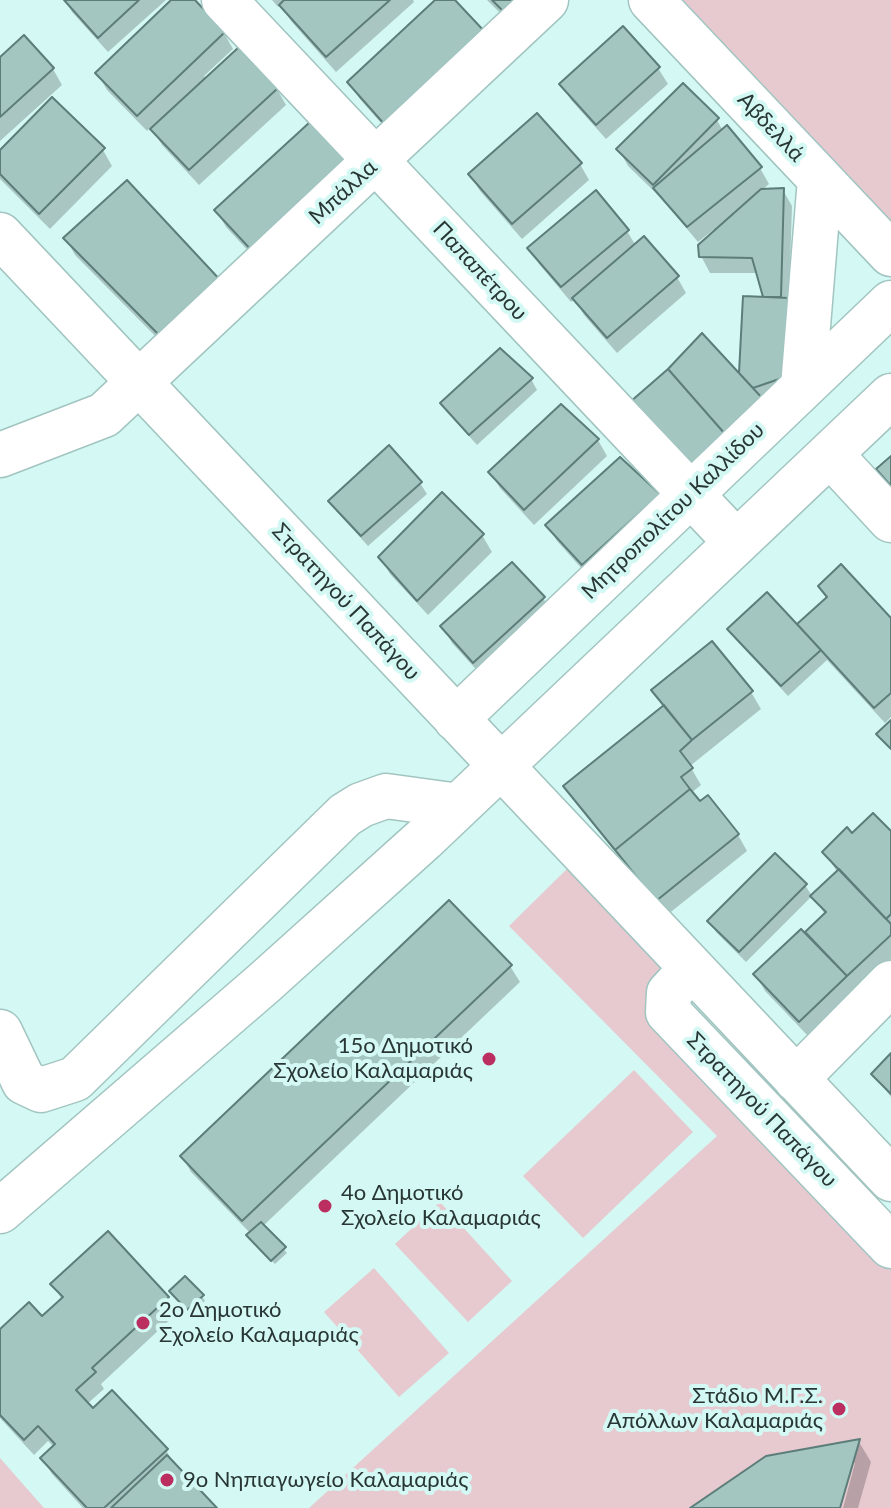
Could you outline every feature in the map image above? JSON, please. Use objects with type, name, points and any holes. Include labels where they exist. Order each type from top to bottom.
[{"type":"street","name":"Παπαπέτρου","points":[[224,0],[736,542]]},
{"type":"street","name":"Μπάλλα","points":[[0,455],[104,415],[546,0]]},
{"type":"street","name":"Αβδελλά","points":[[651,0],[891,254]]},
{"type":"street","points":[[803,387],[820,179]]},
{"type":"street","name":"Στρατηγού Παπάγου","points":[[0,235],[891,1179]]},
{"type":"street","name":"Μητροπολίτου Καλλίδου","points":[[456,719],[891,303]]},
{"type":"street","points":[[0,1211],[264,983],[459,806],[891,396]]},
{"type":"street","points":[[830,454],[891,520]]},
{"type":"street","points":[[0,1032],[24,1082],[41,1090],[75,1079],[345,815],[386,796],[459,806]]},
{"type":"street","name":"Στρατηγού Παπάγου","points":[[691,969],[669,993],[668,1012],[891,1246]]},
{"type":"street","points":[[796,1079],[891,983]]},
{"type":"shaded area","points":[[677,0],[891,0],[891,229]]},
{"type":"shaded area","points":[[575,861],[689,970],[666,992],[891,1249],[891,1508],[309,1508],[717,1136],[509,926]]},
{"type":"shaded area","points":[[634,1070],[693,1132],[583,1238],[523,1176]]},
{"type":"shaded area","points":[[440,1202],[512,1281],[468,1322],[395,1244]]},
{"type":"shaded area","points":[[374,1268],[449,1353],[399,1397],[324,1312]]},
{"type":"shaded area","points":[[0,1458],[44,1508],[0,1508]]},
{"type":"building","points":[[64,0],[139,0],[98,38]]},
{"type":"building","points":[[171,0],[195,0],[225,32],[137,116],[95,73]]},
{"type":"building","points":[[284,0],[390,0],[326,57],[279,5]]},
{"type":"building","points":[[435,0],[455,0],[485,32],[385,125],[347,82]]},
{"type":"building","points":[[492,0],[522,0],[507,15]]},
{"type":"building","points":[[623,26],[660,67],[596,125],[559,84]]},
{"type":"building","points":[[24,35],[54,68],[0,117],[0,57]]},
{"type":"building","points":[[239,47],[278,88],[189,170],[150,129]]},
{"type":"building","points":[[683,83],[719,118],[653,185],[616,149]]},
{"type":"building","points":[[52,97],[105,148],[39,214],[0,174],[0,150]]},
{"type":"building","points":[[537,113],[582,163],[512,224],[468,174]]},
{"type":"building","points":[[310,122],[351,164],[254,253],[214,210]]},
{"type":"building","points":[[727,125],[762,167],[687,227],[653,188]]},
{"type":"building","points":[[127,180],[222,282],[162,338],[63,238]]},
{"type":"building","points":[[784,188],[781,297],[763,297],[752,258],[699,257],[698,245],[761,189]]},
{"type":"building","points":[[596,190],[629,230],[561,287],[527,248]]},
{"type":"building","points":[[644,236],[679,276],[607,338],[572,298]]},
{"type":"building","points":[[743,296],[789,298],[791,375],[753,388],[739,373]]},
{"type":"building","points":[[702,333],[763,399],[725,434],[668,369]]},
{"type":"building","points":[[500,348],[533,378],[469,435],[440,403]]},
{"type":"building","points":[[668,369],[725,434],[680,475],[622,409]]},
{"type":"building","points":[[561,404],[599,439],[524,510],[488,472]]},
{"type":"building","points":[[389,445],[422,482],[361,536],[328,501]]},
{"type":"building","points":[[891,456],[891,486],[876,469]]},
{"type":"building","points":[[620,457],[660,494],[582,565],[545,525]]},
{"type":"building","points":[[442,492],[484,534],[417,601],[378,557]]},
{"type":"building","points":[[512,562],[545,597],[473,663],[440,626]]},
{"type":"building","points":[[841,564],[891,618],[891,693],[874,708],[797,624],[827,597],[818,586]]},
{"type":"building","points":[[767,592],[821,650],[781,686],[727,629]]},
{"type":"building","points":[[712,641],[753,691],[692,740],[651,690]]},
{"type":"building","points":[[664,705],[692,740],[680,751],[693,768],[681,777],[690,789],[615,850],[563,786]]},
{"type":"building","points":[[891,720],[891,749],[876,734]]},
{"type":"building","points":[[690,789],[700,801],[708,795],[739,834],[656,901],[615,850]]},
{"type":"building","points":[[873,813],[891,831],[891,914],[886,919],[822,852],[847,827],[852,833]]},
{"type":"building","points":[[775,853],[807,884],[739,952],[707,921]]},
{"type":"building","points":[[839,869],[891,924],[891,935],[847,976],[805,932],[826,912],[810,896]]},
{"type":"building","points":[[449,900],[512,965],[242,1221],[180,1156]]},
{"type":"building","points":[[801,929],[847,976],[799,1022],[753,974]]},
{"type":"building","points":[[891,1053],[891,1094],[871,1074]]},
{"type":"building","points":[[261,1222],[286,1247],[271,1261],[246,1235]]},
{"type":"building","points":[[108,1231],[169,1297],[92,1368],[96,1372],[76,1390],[93,1408],[112,1390],[168,1449],[104,1508],[87,1508],[40,1458],[55,1444],[38,1426],[24,1440],[0,1415],[0,1329],[29,1302],[42,1316],[63,1297],[50,1284]]},
{"type":"building","points":[[185,1276],[204,1295],[187,1310],[169,1291]]},
{"type":"building","points":[[860,1439],[840,1508],[690,1508],[766,1456]]},
{"type":"building","name":"9ο Νηπιαγωγείο Καλαμαριάς","points":[[167,1455],[217,1508],[111,1508]]},
{"type":"place","name":"15ο Δημοτικό Σχολείο Καλαμαριάς","points":[[489,1059]]},
{"type":"place","name":"4ο Δημοτικό Σχολείο Καλαμαριάς","points":[[325,1206]]},
{"type":"place","name":"2ο Δημοτικό Σχολείο Καλαμαριάς","points":[[143,1323]]},
{"type":"place","name":"Στάδιο Μ.Γ.Σ. Απόλλων Καλαμαριάς","points":[[839,1409]]},
{"type":"place","name":"9ο Νηπιαγωγείο Καλαμαριάς","points":[[167,1480]]}]
